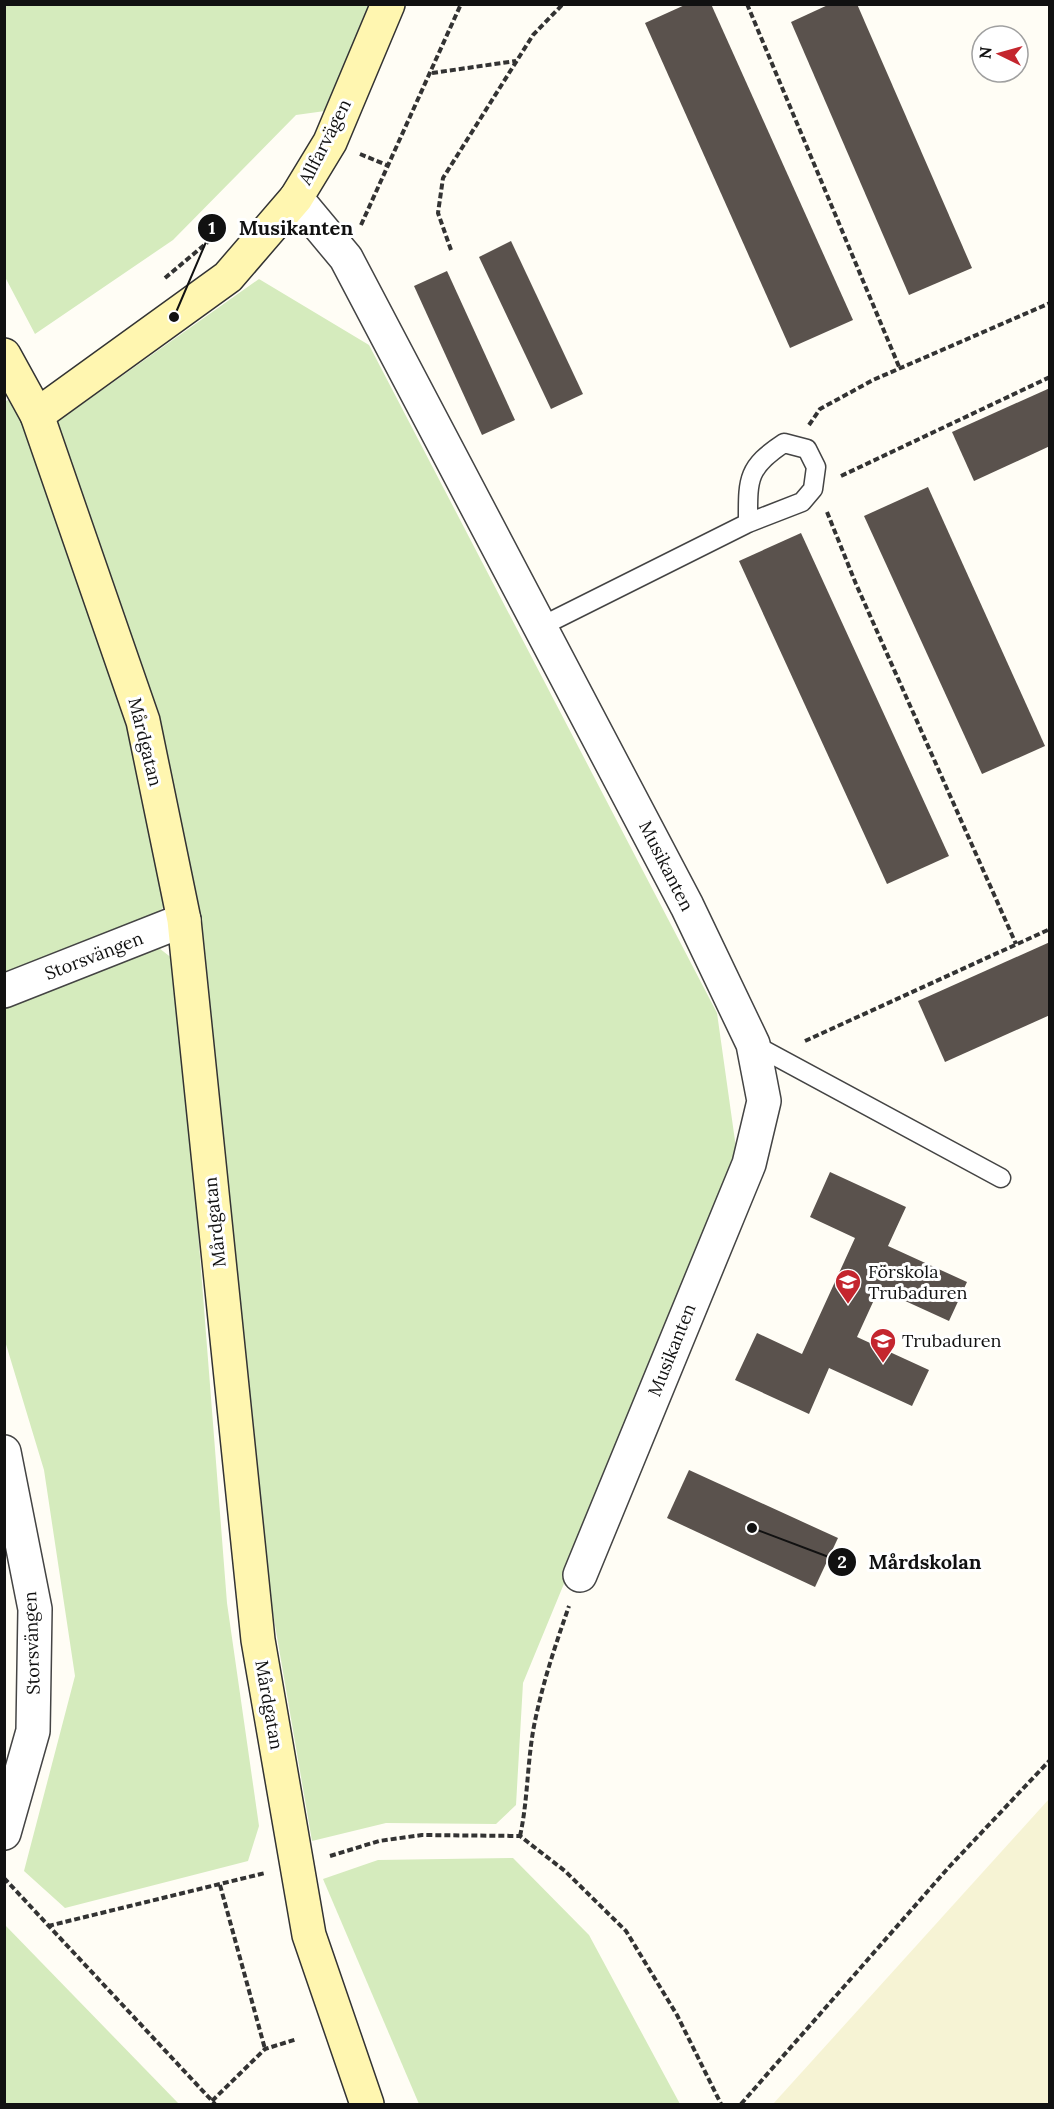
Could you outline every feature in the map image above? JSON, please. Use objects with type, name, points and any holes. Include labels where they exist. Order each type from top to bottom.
[{"type":"street","name":"Allfarvägen","points":[[37,415],[228,277],[296,198],[330,142],[388,4]]},
{"type":"street","name":"Musikanten","points":[[296,198],[346,258],[764,1049],[764,1101],[749,1164],[580,1575]]},
{"type":"street","name":"Mårdgatan","points":[[4,355],[37,415],[142,721],[184,920],[258,1640],[309,1935],[367,2104]]},
{"type":"street","name":"Storsvängen","points":[[4,991],[184,920]]},
{"type":"street","name":"Storsvängen","points":[[4,1452],[35,1609],[33,1731],[4,1833]]},
{"type":"lane","points":[[540,627],[748,523],[802,502],[815,484],[816,466],[807,449],[784,442],[763,457],[748,481],[748,523]]},
{"type":"lane","points":[[764,1049],[1001,1178]]},
{"type":"path","points":[[346,258],[461,4]]},
{"type":"path","points":[[451,250],[438,213],[443,178],[533,35],[563,4]]},
{"type":"path","points":[[747,4],[900,369]]},
{"type":"path","points":[[431,73],[517,60]]},
{"type":"path","points":[[330,142],[389,166]]},
{"type":"path","points":[[163,280],[223,229]]},
{"type":"path","points":[[794,445],[820,409],[900,369],[1050,303]]},
{"type":"path","points":[[1016,944],[856,584],[815,484],[1050,377]]},
{"type":"path","points":[[764,1049],[1050,929]]},
{"type":"path","points":[[520,1836],[527,1803],[533,1729],[544,1678],[580,1575]]},
{"type":"path","points":[[741,2104],[949,1867],[1050,1760]]},
{"type":"path","points":[[324,1858],[379,1841],[422,1835],[520,1836],[565,1871],[626,1931],[677,2015],[721,2104]]},
{"type":"path","points":[[48,1926],[266,1873]]},
{"type":"path","points":[[4,1878],[214,2103],[265,2049],[297,2039]]},
{"type":"path","points":[[220,1885],[265,2049]]},
{"type":"shaded area","points":[[1049,1799],[1049,2104],[773,2104]]},
{"type":"green space","points":[[4,5],[370,5],[325,111],[296,115],[173,240],[35,334],[5,277]]},
{"type":"green space","points":[[259,279],[369,345],[717,1013],[738,1162],[523,1683],[516,1805],[496,1824],[386,1823],[312,1841],[271,1602],[196,926],[57,422]]},
{"type":"green space","points":[[16,396],[130,719],[166,905],[145,925],[4,980],[4,402]]},
{"type":"green space","points":[[155,945],[177,962],[227,1603],[259,1826],[248,1861],[65,1908],[24,1871],[75,1676],[44,1470],[5,1341],[4,1004]]},
{"type":"green space","points":[[513,1858],[589,1935],[680,2104],[419,2104],[323,1879],[378,1860]]},
{"type":"green space","points":[[5,1925],[179,2104],[5,2104]]},
{"type":"building","points":[[687,4],[711,4],[853,320],[790,348],[645,23]]},
{"type":"building","points":[[830,4],[857,4],[972,268],[909,295],[791,22]]},
{"type":"building","points":[[511,241],[583,394],[551,409],[479,257]]},
{"type":"building","points":[[447,271],[515,420],[482,435],[414,286]]},
{"type":"building","points":[[1050,388],[1050,446],[974,481],[952,432]]},
{"type":"building","points":[[928,487],[1045,746],[982,774],[864,516]]},
{"type":"building","points":[[801,533],[949,856],[887,884],[739,561]]},
{"type":"building","points":[[1050,942],[1050,1015],[945,1062],[918,1001]]},
{"type":"building","name":"Förskola Trubaduren","points":[[830,1172],[906,1207],[888,1246],[967,1282],[949,1321],[879,1289],[857,1337],[929,1370],[912,1406],[829,1368],[809,1414],[735,1380],[757,1333],[802,1354],[855,1238],[810,1217]]},
{"type":"building","points":[[689,1470],[838,1538],[815,1587],[667,1518]]},
{"type":"place","name":"Musikanten","points":[[174,317]]},
{"type":"place","name":"Förskola Trubaduren","points":[[848,1305]]},
{"type":"place","name":"Trubaduren","points":[[883,1364]]},
{"type":"place","name":"Mårdskolan","points":[[752,1528]]}]
